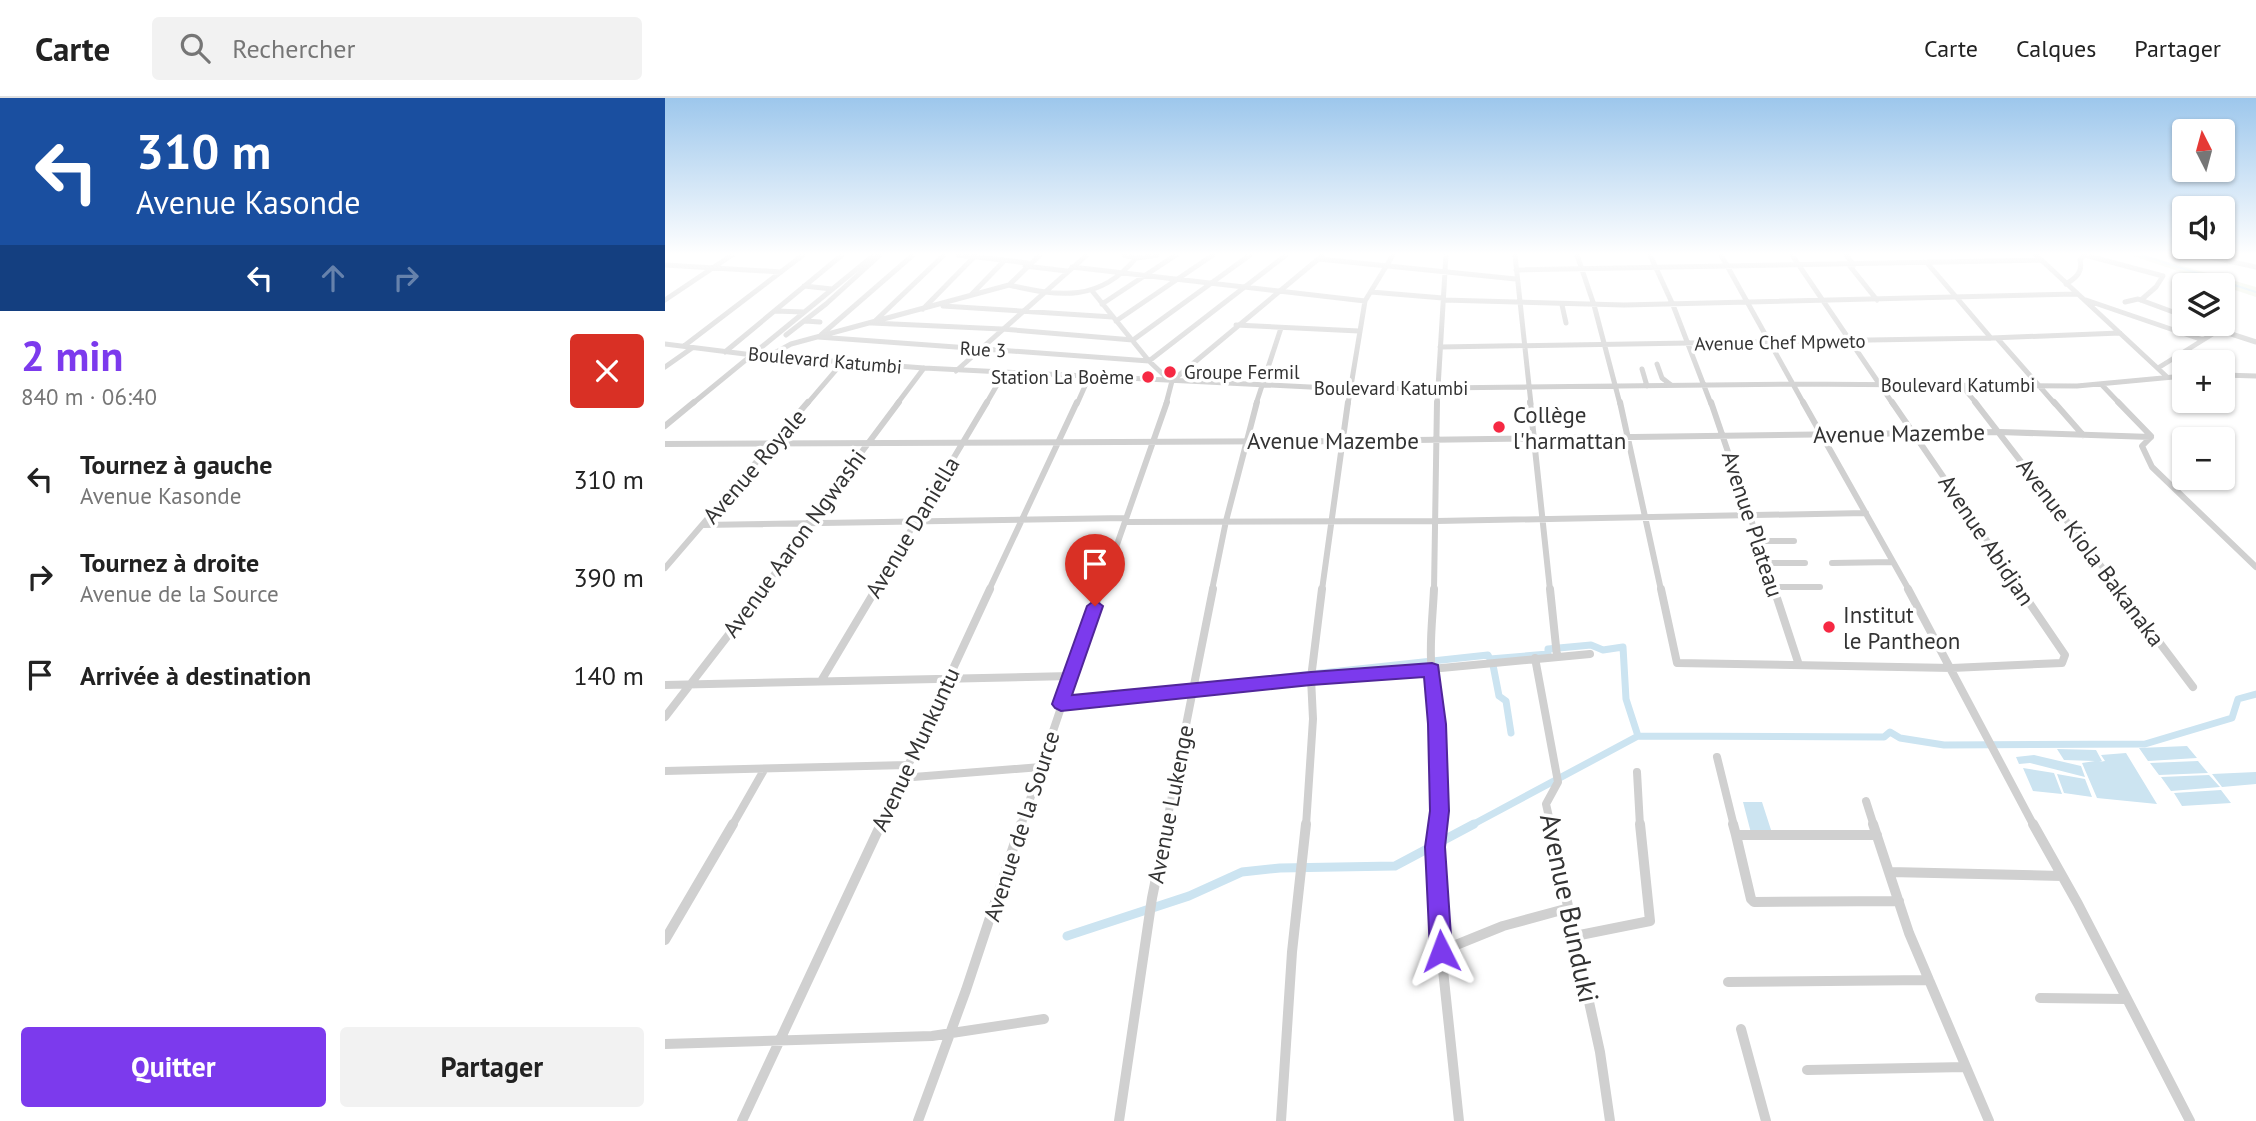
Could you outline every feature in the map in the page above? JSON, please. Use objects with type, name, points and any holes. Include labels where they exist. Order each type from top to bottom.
[{"type":"street","points":[[684,346],[741,303]]},
{"type":"street","points":[[725,352],[784,303]]},
{"type":"street","points":[[665,426],[815,303]]},
{"type":"street","points":[[786,335],[826,303]]},
{"type":"street","points":[[818,337],[857,303]]},
{"type":"street","points":[[872,323],[893,303]]},
{"type":"street","points":[[922,309],[928,303]]},
{"type":"street","points":[[769,356],[791,344],[947,303]]},
{"type":"street","points":[[956,370],[1032,303]]},
{"type":"street","points":[[939,305],[1114,319],[1141,303]]},
{"type":"street","points":[[872,323],[1002,329],[1133,340],[1187,303]]},
{"type":"street","points":[[1149,360],[1225,303]]},
{"type":"street","points":[[1102,304],[1164,378],[1172,381],[1265,303]]},
{"type":"street","points":[[1281,1121],[1292,952],[1304,860],[1313,719],[1314,685],[1311,678],[1329,521],[1365,303]]},
{"type":"street","points":[[1443,303],[1437,388],[1437,520],[1432,665],[1440,811],[1435,847],[1441,951],[1459,1121]]},
{"type":"street","points":[[1490,303],[1673,305],[1758,303]]},
{"type":"street","points":[[1748,303],[1952,668],[2000,765],[2062,876],[2190,1121]]},
{"type":"street","name":"Avenue Abidjan","points":[[1823,303],[2065,655],[2064,661],[2052,665],[1952,668]]},
{"type":"street","points":[[1961,303],[2041,386],[2083,435]]},
{"type":"street","points":[[2086,303],[2167,376]]},
{"type":"street","points":[[2093,303],[2203,340]]},
{"type":"street","points":[[2148,303],[2172,312]]},
{"type":"street","points":[[1518,305],[1555,651]]},
{"type":"street","points":[[1562,305],[1566,323]]},
{"type":"street","points":[[1594,305],[1616,386],[1677,663],[1952,668]]},
{"type":"street","name":"Avenue Plateau","points":[[1673,305],[1724,436],[1799,664]]},
{"type":"street","points":[[774,311],[804,312]]},
{"type":"street","points":[[794,321],[820,322]]},
{"type":"street","points":[[1236,325],[1359,331]]},
{"type":"street","name":"Avenue Lukenge","points":[[1119,1121],[1152,898],[1191,691],[1226,521],[1261,386],[1281,328]]},
{"type":"street","name":"Avenue Chef Mpweto","points":[[1440,347],[1994,338],[2120,333]]},
{"type":"street","points":[[2235,334],[2256,342]]},
{"type":"street","points":[[2158,368],[2211,336]]},
{"type":"street","name":"Rue 3","points":[[818,337],[887,344],[1149,360]]},
{"type":"street","name":"Boulevard Katumbi","points":[[665,344],[842,363],[1350,389],[1793,384],[2041,386],[2101,384],[2172,376]]},
{"type":"street","points":[[665,367],[692,348]]},
{"type":"street","name":"Avenue Royale","points":[[665,568],[842,363]]},
{"type":"street","points":[[1657,365],[1662,378],[1670,381],[1671,385]]},
{"type":"street","name":"Avenue Aaron Ngwashi","points":[[665,717],[688,684],[758,598],[807,525],[924,368]]},
{"type":"street","points":[[1642,369],[1647,386]]},
{"type":"street","name":"Avenue Daniella","points":[[821,681],[1004,373]]},
{"type":"street","points":[[2235,375],[2256,376]]},
{"type":"street","name":"Avenue Munkuntu","points":[[742,1121],[1089,377]]},
{"type":"street","name":"Avenue de la Source","points":[[918,1121],[951,1033],[1061,704],[1173,385],[1172,381]]},
{"type":"street","points":[[2101,384],[2151,437],[2142,446],[2145,457],[2177,495],[2198,508],[2256,567]]},
{"type":"street","name":"Avenue Kiola Bakanaka","points":[[1962,386],[2000,432],[2193,687]]},
{"type":"street","name":"Avenue Mazembe","points":[[665,444],[1341,441],[1913,432],[2151,437]]},
{"type":"street","points":[[703,525],[1022,520],[1329,521],[1751,517],[1866,513]]},
{"type":"street","points":[[1759,541],[1794,541]]},
{"type":"street","points":[[1832,563],[1893,562]]},
{"type":"street","points":[[1766,563],[1805,563]]},
{"type":"street","points":[[1774,587],[1820,587]]},
{"type":"street","points":[[1061,704],[1432,665],[1535,658],[1555,651],[1590,654]]},
{"type":"street","name":"Avenue Bunduki","points":[[1535,658],[1558,785],[1547,798],[1546,804],[1600,1052],[1610,1121]]},
{"type":"street","points":[[665,685],[1071,676]]},
{"type":"street","points":[[1717,757],[1751,899],[1754,902],[1899,901]]},
{"type":"street","points":[[665,771],[907,765]]},
{"type":"street","points":[[901,778],[1041,767]]},
{"type":"street","points":[[665,940],[764,770]]},
{"type":"street","points":[[1575,936],[1650,921],[1641,855],[1637,772]]},
{"type":"street","points":[[1866,801],[1929,980],[1989,1121]]},
{"type":"street","points":[[1736,835],[1877,835]]},
{"type":"street","points":[[1890,872],[2062,876]]},
{"type":"street","points":[[1441,951],[1503,926],[1569,908]]},
{"type":"street","points":[[1728,982],[1929,980]]},
{"type":"street","points":[[2040,998],[2126,999]]},
{"type":"street","points":[[665,1044],[932,1037],[1044,1019]]},
{"type":"street","points":[[1741,1029],[1766,1121]]},
{"type":"street","points":[[1807,1070],[1966,1067]]},
{"type":"water","points":[[2187,746],[2197,758],[2148,761],[2139,748]]},
{"type":"water","points":[[2057,749],[2096,750],[2102,761],[2099,762],[2105,761],[2101,755],[2126,753],[2157,804],[2097,798],[2082,763],[2095,761],[2064,760]]},
{"type":"water","points":[[2034,755],[2081,766],[2085,777],[2030,763],[2019,764],[2016,757]]},
{"type":"water","points":[[2198,761],[2208,773],[2159,775],[2150,763]]},
{"type":"water","points":[[2023,768],[2054,773],[2062,794],[2033,791]]},
{"type":"water","points":[[2256,772],[2256,784],[2222,787],[2212,774]]},
{"type":"water","points":[[2057,774],[2085,779],[2092,797],[2064,793]]},
{"type":"water","points":[[2209,775],[2220,787],[2171,791],[2161,777]]},
{"type":"water","points":[[2221,790],[2231,803],[2182,806],[2174,793]]},
{"type":"water","points":[[1743,802],[1762,802],[1772,833],[1751,833]]},
{"type":"waterway","points":[[1108,696],[1488,655],[1490,659],[1548,654],[1548,649],[1591,645],[1603,650],[1623,647],[1626,699],[1638,736]]},
{"type":"waterway","points":[[1492,660],[1499,696],[1506,701],[1511,733]]},
{"type":"waterway","points":[[1638,736],[1884,737],[1890,732],[1900,738],[1944,745],[2145,744],[2232,718],[2238,699],[2256,694]]},
{"type":"waterway","points":[[1470,826],[1638,736]]},
{"type":"waterway","points":[[1067,936],[1189,896],[1242,872],[1280,868],[1395,866],[1474,824]]},
{"type":"place","name":"Groupe Fermil","points":[[1170,372]]},
{"type":"place","name":"Station La Boème","points":[[1148,377]]},
{"type":"place","name":"Collège l'harmattan","points":[[1499,427]]},
{"type":"place","name":"Institut le Pantheon","points":[[1829,627]]},
{"type":"route","points":[[1095,606],[1061,704],[1311,678],[1432,670],[1440,811],[1435,847],[1441,951]]}]
